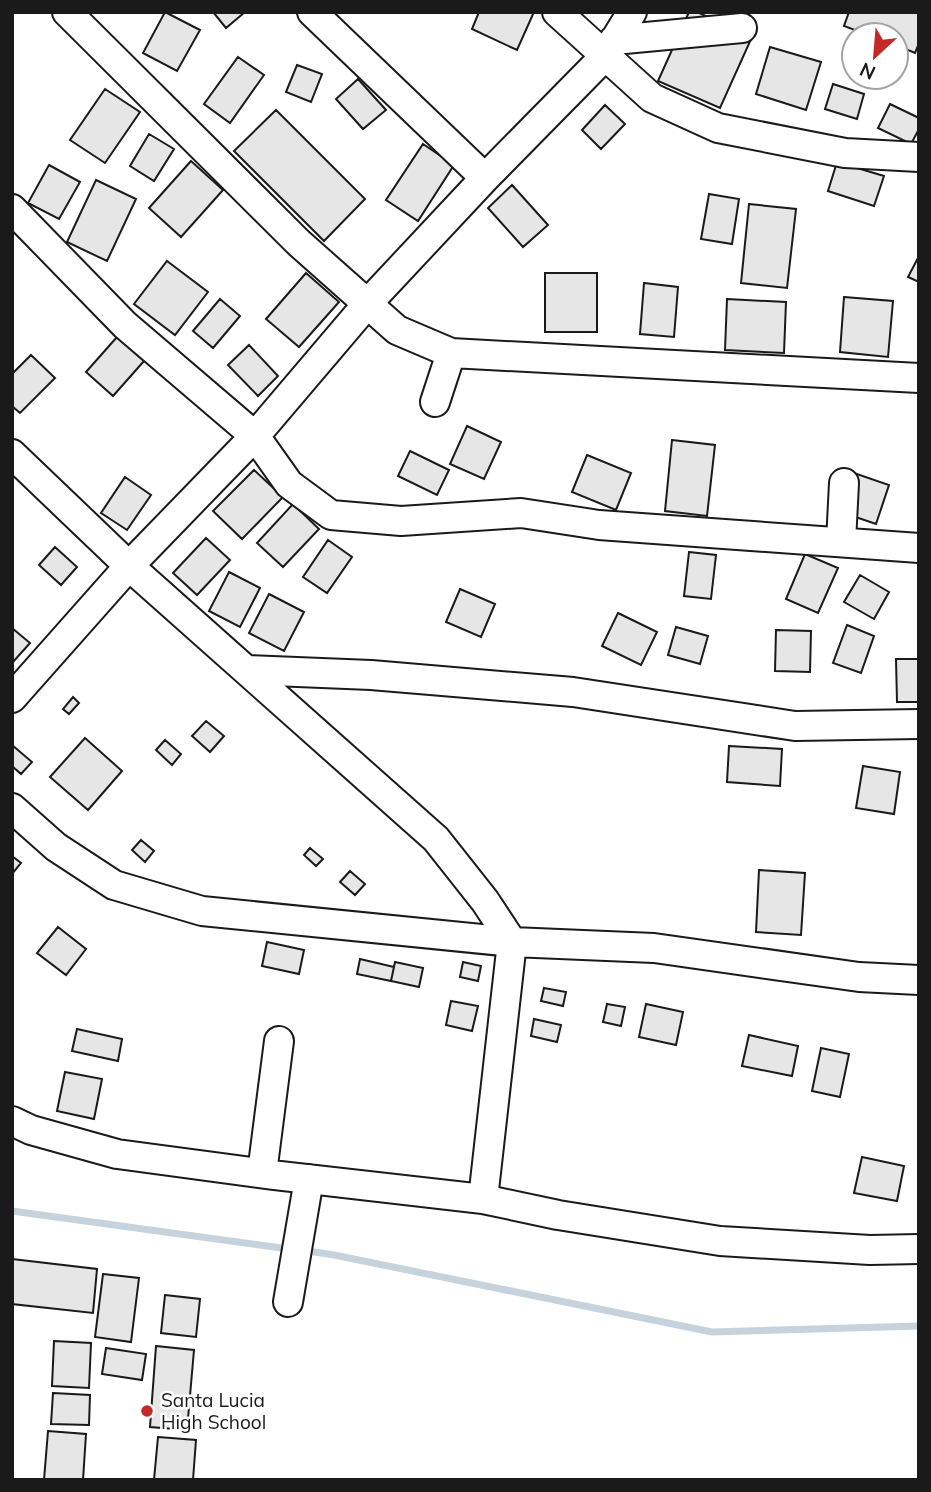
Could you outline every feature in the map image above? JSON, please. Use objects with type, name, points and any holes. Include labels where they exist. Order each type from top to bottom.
[{"type":"street","points":[[66,12],[299,243],[397,330],[451,354],[919,378]]},
{"type":"street","points":[[312,12],[485,178]]},
{"type":"street","points":[[558,12],[610,48],[652,99],[718,128],[845,153],[919,157]]},
{"type":"street","points":[[12,698],[129,566],[255,436],[368,303],[610,48],[632,12]]},
{"type":"street","points":[[610,48],[742,28]]},
{"type":"street","points":[[12,209],[125,325],[255,436],[289,484],[331,515],[401,521],[521,513],[599,525],[919,548]]},
{"type":"street","points":[[435,402],[451,354]]},
{"type":"street","points":[[12,454],[129,566],[436,839],[485,901],[512,942],[484,1199]]},
{"type":"street","points":[[841,542],[844,483]]},
{"type":"street","points":[[247,670],[371,675],[573,692],[795,726],[919,724]]},
{"type":"street","points":[[12,808],[56,847],[114,885],[202,911],[512,942],[654,948],[859,977],[919,980]]},
{"type":"street","points":[[262,1174],[279,1041]]},
{"type":"street","points":[[12,1121],[31,1130],[117,1154],[262,1174],[484,1199],[558,1215],[720,1241],[870,1250],[919,1249]]},
{"type":"street","points":[[290,1289],[309,1179]]},
{"type":"building","points":[[165,12],[200,30],[177,71],[143,53]]},
{"type":"building","points":[[213,12],[245,12],[226,28]]},
{"type":"building","points":[[479,12],[534,12],[517,50],[472,29]]},
{"type":"building","points":[[689,12],[697,12],[752,37],[720,108],[658,81]]},
{"type":"building","points":[[849,12],[919,12],[919,43],[915,53],[910,51],[910,21],[846,21]]},
{"type":"building","points":[[770,47],[821,62],[806,110],[756,94]]},
{"type":"building","points":[[238,57],[264,75],[230,123],[204,104]]},
{"type":"building","points":[[297,65],[322,74],[311,102],[286,92]]},
{"type":"building","points":[[358,79],[386,110],[363,129],[336,99]]},
{"type":"building","points":[[833,84],[840,86],[840,91],[864,94],[857,119],[825,109]]},
{"type":"building","points":[[105,89],[140,112],[105,163],[70,140]]},
{"type":"building","points":[[890,104],[919,118],[919,129],[911,144],[878,128]]},
{"type":"building","points":[[605,105],[625,124],[601,149],[582,130]]},
{"type":"building","points":[[276,110],[365,199],[324,241],[234,151]]},
{"type":"building","points":[[149,134],[174,149],[154,181],[130,166]]},
{"type":"building","points":[[423,144],[454,165],[418,221],[386,200]]},
{"type":"building","points":[[191,161],[223,190],[181,237],[149,208]]},
{"type":"building","points":[[837,162],[884,176],[874,206],[828,191]]},
{"type":"building","points":[[49,165],[80,182],[59,219],[28,203]]},
{"type":"building","points":[[96,180],[136,199],[107,261],[67,242]]},
{"type":"building","points":[[512,185],[548,225],[523,247],[488,208]]},
{"type":"building","points":[[709,194],[739,199],[732,244],[701,239]]},
{"type":"building","points":[[749,204],[796,209],[787,288],[741,283]]},
{"type":"building","points":[[919,256],[919,282],[908,277]]},
{"type":"building","points":[[167,261],[208,292],[175,335],[134,304]]},
{"type":"building","points":[[306,273],[339,302],[299,347],[266,319]]},
{"type":"building","points":[[545,273],[597,273],[597,332],[545,332]]},
{"type":"building","points":[[644,283],[678,287],[674,337],[640,334]]},
{"type":"building","points":[[844,297],[893,301],[888,357],[840,352]]},
{"type":"building","points":[[220,299],[240,316],[213,348],[193,331]]},
{"type":"building","points":[[727,299],[786,302],[784,353],[725,350]]},
{"type":"building","points":[[117,337],[144,361],[113,396],[86,372]]},
{"type":"building","points":[[249,345],[278,376],[258,396],[228,365]]},
{"type":"building","points":[[31,355],[55,378],[20,413],[12,406],[12,374]]},
{"type":"building","points":[[467,426],[501,442],[484,479],[450,464]]},
{"type":"building","points":[[672,440],[715,445],[707,516],[665,511]]},
{"type":"building","points":[[410,451],[449,470],[437,495],[398,476]]},
{"type":"building","points":[[587,455],[631,473],[616,510],[572,492]]},
{"type":"building","points":[[254,470],[283,497],[242,539],[213,511]]},
{"type":"building","points":[[851,472],[889,485],[876,524],[838,511]]},
{"type":"building","points":[[125,477],[151,495],[127,530],[101,513]]},
{"type":"building","points":[[293,504],[319,529],[283,567],[257,543]]},
{"type":"building","points":[[206,538],[230,560],[197,595],[173,573]]},
{"type":"building","points":[[328,540],[352,557],[327,593],[303,577]]},
{"type":"building","points":[[55,547],[77,567],[61,585],[39,565]]},
{"type":"building","points":[[689,552],[716,555],[711,599],[684,596]]},
{"type":"building","points":[[805,554],[838,568],[818,613],[786,599]]},
{"type":"building","points":[[229,572],[260,588],[240,627],[209,611]]},
{"type":"building","points":[[860,575],[889,592],[874,619],[844,602]]},
{"type":"building","points":[[460,589],[495,604],[481,637],[446,622]]},
{"type":"building","points":[[269,594],[304,612],[284,651],[249,633]]},
{"type":"building","points":[[618,613],[657,632],[641,665],[602,646]]},
{"type":"building","points":[[847,625],[874,636],[861,673],[833,663]]},
{"type":"building","points":[[676,627],[708,636],[700,664],[668,655]]},
{"type":"building","points":[[12,628],[30,643],[13,662],[12,662]]},
{"type":"building","points":[[776,630],[811,631],[810,672],[775,671]]},
{"type":"building","points":[[896,659],[919,659],[919,702],[897,702]]},
{"type":"building","points":[[73,697],[79,703],[69,714],[63,709]]},
{"type":"building","points":[[206,721],[224,736],[210,752],[192,736]]},
{"type":"building","points":[[85,738],[122,771],[88,810],[50,777]]},
{"type":"building","points":[[165,740],[181,754],[172,765],[156,750]]},
{"type":"building","points":[[12,745],[32,762],[21,774],[12,766]]},
{"type":"building","points":[[729,746],[782,749],[780,786],[727,782]]},
{"type":"building","points":[[863,766],[900,772],[894,814],[856,808]]},
{"type":"building","points":[[141,840],[154,851],[145,862],[132,850]]},
{"type":"building","points":[[310,848],[323,859],[316,866],[304,855]]},
{"type":"building","points":[[12,856],[21,863],[12,874]]},
{"type":"building","points":[[759,870],[805,873],[801,935],[756,932]]},
{"type":"building","points":[[350,871],[365,884],[355,895],[340,882]]},
{"type":"building","points":[[58,927],[86,949],[66,975],[37,953]]},
{"type":"building","points":[[267,942],[304,950],[299,974],[262,966]]},
{"type":"building","points":[[360,959],[394,967],[391,981],[357,974]]},
{"type":"building","points":[[395,962],[423,968],[419,987],[391,981]]},
{"type":"building","points":[[463,962],[481,966],[478,981],[460,977]]},
{"type":"building","points":[[544,988],[566,992],[563,1006],[541,1001]]},
{"type":"building","points":[[451,1001],[478,1006],[472,1031],[446,1025]]},
{"type":"building","points":[[607,1004],[625,1007],[621,1026],[603,1022]]},
{"type":"building","points":[[646,1004],[683,1012],[676,1045],[639,1037]]},
{"type":"building","points":[[534,1019],[561,1025],[557,1042],[531,1036]]},
{"type":"building","points":[[77,1029],[122,1039],[118,1061],[72,1051]]},
{"type":"building","points":[[749,1035],[798,1046],[792,1076],[742,1066]]},
{"type":"building","points":[[821,1048],[849,1054],[840,1097],[812,1091]]},
{"type":"building","points":[[65,1072],[102,1079],[94,1119],[57,1111]]},
{"type":"building","points":[[862,1157],[904,1166],[897,1201],[854,1193]]},
{"type":"building","points":[[12,1259],[97,1269],[93,1313],[12,1304]]},
{"type":"building","points":[[103,1274],[139,1278],[131,1342],[95,1337]]},
{"type":"building","points":[[165,1295],[200,1299],[196,1337],[161,1333]]},
{"type":"building","points":[[54,1341],[91,1343],[89,1388],[52,1386]]},
{"type":"building","points":[[156,1346],[194,1350],[187,1430],[150,1427]]},
{"type":"building","points":[[106,1348],[146,1354],[142,1380],[102,1374]]},
{"type":"building","points":[[53,1393],[90,1395],[89,1425],[51,1424]]},
{"type":"building","points":[[48,1431],[86,1434],[83,1480],[44,1480]]},
{"type":"building","points":[[158,1437],[196,1440],[193,1480],[154,1480]]},
{"type":"waterway","points":[[12,1211],[289,1249]]},
{"type":"waterway","points":[[301,1250],[712,1332],[919,1326]]},
{"type":"place","name":"Santa Lucia High School","points":[[147,1411]]}]
